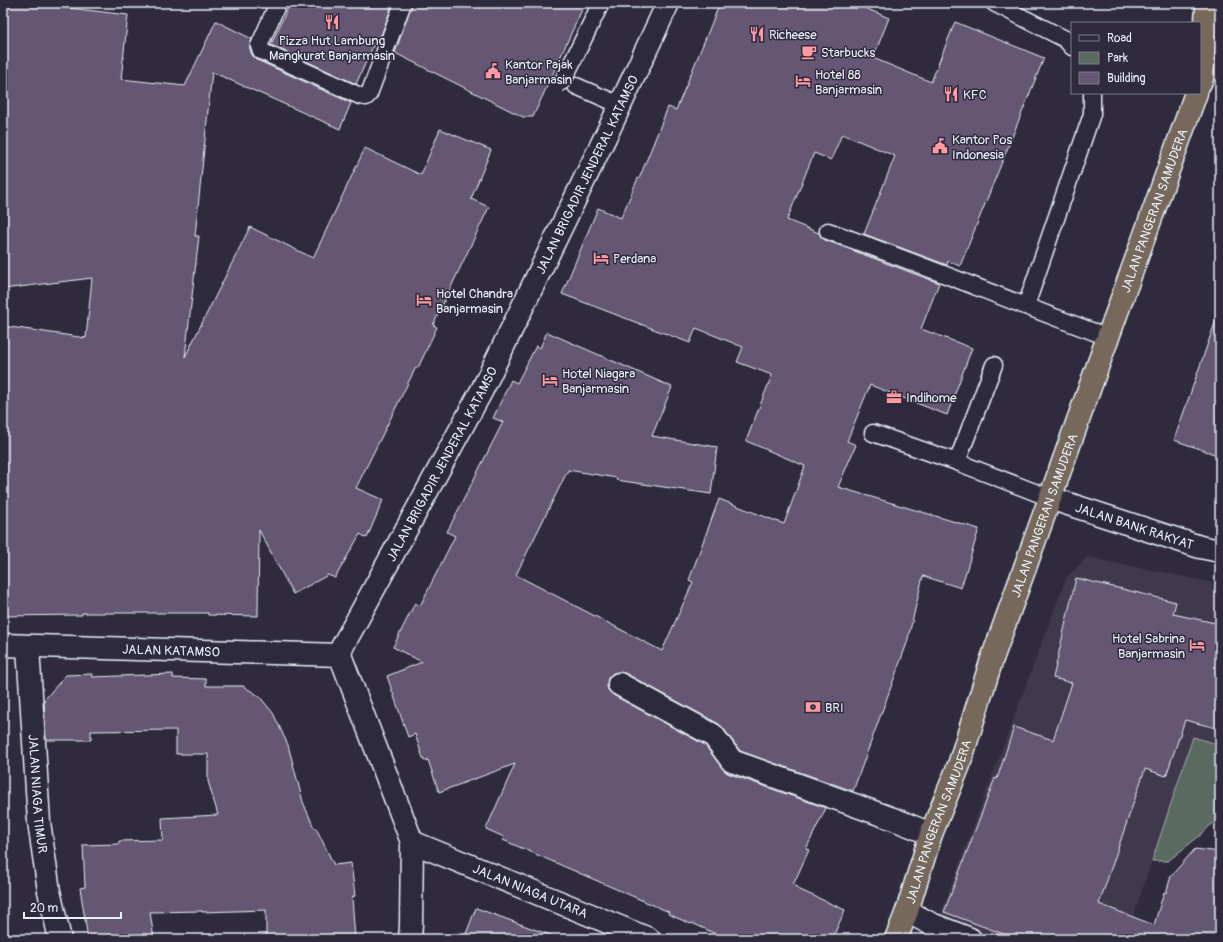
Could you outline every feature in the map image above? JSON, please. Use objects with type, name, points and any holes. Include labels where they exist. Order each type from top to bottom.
[{"type":"highway","name":"JALAN PANGERAN SAMUDERA","points":[[1201,69],[1209,5]]},
{"type":"highway","name":"JALAN PANGERAN SAMUDERA","points":[[1201,82],[1220,58]]},
{"type":"highway","name":"JALAN PANGERAN SAMUDERA","points":[[896,939],[907,911],[931,834],[959,765],[992,659],[1196,94]]},
{"type":"street","name":"JALAN BRIGADIR JENDERAL KATAMSO","points":[[340,655],[342,647],[482,390],[620,105],[662,5]]},
{"type":"street","name":"JALAN BANK RAKYAT","points":[[1050,498],[1200,547],[1220,551]]},
{"type":"street","name":"JALAN KATAMSO","points":[[3,646],[340,655]]},
{"type":"street","name":"JALAN NIAGA TIMUR","points":[[28,647],[39,822],[49,891],[60,939]]},
{"type":"street","points":[[340,655],[412,842],[410,939]]},
{"type":"street","points":[[619,684],[713,735],[732,761],[931,834]]},
{"type":"street","name":"JALAN NIAGA UTARA","points":[[412,842],[649,939]]},
{"type":"street","points":[[907,911],[931,924],[970,939]]},
{"type":"lane","points":[[278,3],[259,46],[261,51],[360,96],[366,97],[369,94],[403,3]]},
{"type":"lane","points":[[553,82],[563,80],[601,3]]},
{"type":"lane","points":[[994,3],[1065,39],[1071,46]]},
{"type":"lane","points":[[576,86],[620,105]]},
{"type":"lane","points":[[1026,306],[1092,114],[1092,94]]},
{"type":"lane","points":[[828,231],[892,253],[1026,306],[1108,336]]},
{"type":"lane","points":[[957,462],[994,365]]},
{"type":"lane","points":[[873,432],[957,462],[1050,498]]},
{"type":"shaded area","points":[[1087,557],[1220,584],[1220,745],[1193,737],[1126,939],[931,939],[1066,578]]},
{"type":"green space","points":[[1193,737],[1220,745],[1220,815],[1202,834],[1168,861],[1152,861]]},
{"type":"building","points":[[3,3],[27,3],[128,15],[121,79],[185,86],[216,21],[252,39],[250,49],[252,55],[257,60],[351,103],[340,129],[212,72],[195,236],[199,236],[185,357],[250,227],[313,258],[365,148],[421,175],[440,129],[491,150],[471,199],[489,207],[433,325],[437,327],[418,368],[416,367],[356,488],[383,500],[367,538],[360,534],[335,578],[328,575],[293,594],[259,530],[258,616],[208,615],[208,613],[82,613],[82,615],[3,616],[3,326],[86,338],[92,278],[3,289]]},
{"type":"building","name":"Pizza Hut Lambung Mangkurat Banjarmasin","points":[[290,3],[393,3],[378,44],[375,42],[356,84],[271,45]]},
{"type":"building","name":"Kantor Pajak Banjarmasin","points":[[412,3],[585,3],[533,117],[523,117],[395,53]]},
{"type":"building","points":[[720,3],[853,3],[889,18],[873,58],[931,82],[955,22],[1044,58],[960,266],[948,261],[947,265],[864,234],[895,156],[842,134],[831,160],[814,153],[787,220],[819,233],[825,240],[939,283],[921,329],[972,348],[947,415],[870,385],[847,441],[856,445],[838,487],[979,529],[961,588],[923,576],[907,643],[853,791],[740,751],[719,724],[625,673],[613,673],[608,678],[608,690],[613,695],[705,745],[727,773],[826,808],[806,849],[809,850],[793,885],[798,887],[798,889],[845,910],[832,939],[727,939],[668,914],[669,912],[503,840],[504,837],[486,829],[515,764],[439,792],[428,760],[424,761],[415,734],[408,737],[387,676],[422,662],[393,647],[415,603],[420,606],[455,536],[447,532],[503,422],[493,418],[511,380],[517,383],[536,346],[540,348],[547,332],[672,387],[652,436],[717,447],[711,494],[616,480],[617,478],[568,470],[516,575],[662,651],[693,582],[689,580],[719,499],[784,524],[805,466],[746,441],[772,375],[737,362],[743,347],[696,328],[690,343],[562,294],[598,208],[621,218],[638,178],[639,179],[668,107],[676,110]]},
{"type":"building","points":[[1216,320],[1220,321],[1220,456],[1174,440]]},
{"type":"building","points":[[1076,578],[1176,602],[1173,614],[1220,624],[1220,729],[1185,720],[1166,776],[1145,769],[1099,904],[1154,925],[1164,892],[1166,893],[1171,876],[1195,849],[1220,852],[1220,939],[1017,939],[944,912],[995,778],[997,779],[1014,727],[1053,740],[1072,683],[1053,678]]},
{"type":"building","points":[[92,674],[92,677],[173,674],[173,678],[206,679],[206,686],[243,686],[259,696],[273,713],[288,745],[303,802],[314,828],[316,828],[334,865],[351,863],[355,896],[352,897],[355,939],[266,939],[266,910],[150,912],[154,939],[88,939],[80,888],[85,887],[83,845],[119,844],[119,841],[163,840],[162,818],[218,815],[208,781],[208,754],[176,754],[176,730],[91,731],[91,740],[46,740],[44,700],[66,675]]},
{"type":"building","points":[[476,908],[553,936],[552,939],[464,939]]},
{"type":"place","name":"Pizza Hut Lambung Mangkurat Banjarmasin","points":[[332,22]]},
{"type":"place","name":"Richeese","points":[[757,34]]},
{"type":"place","name":"Starbucks","points":[[809,52]]},
{"type":"place","name":"Kantor Pajak Banjarmasin","points":[[493,71]]},
{"type":"place","name":"Hotel 88 Banjarmasin","points":[[803,81]]},
{"type":"place","name":"KFC","points":[[951,94]]},
{"type":"place","name":"Kantor Pos Indonesia","points":[[940,146]]},
{"type":"place","name":"Perdana","points":[[601,258]]},
{"type":"place","name":"Hotel Chandra Banjarmasin","points":[[424,300]]},
{"type":"place","name":"Hotel Niagara Banjarmasin","points":[[550,380]]},
{"type":"place","name":"Indihome","points":[[894,397]]},
{"type":"place","name":"Hotel Sabrina Banjarmasin","points":[[1197,645]]},
{"type":"place","name":"BRI","points":[[813,707]]}]
